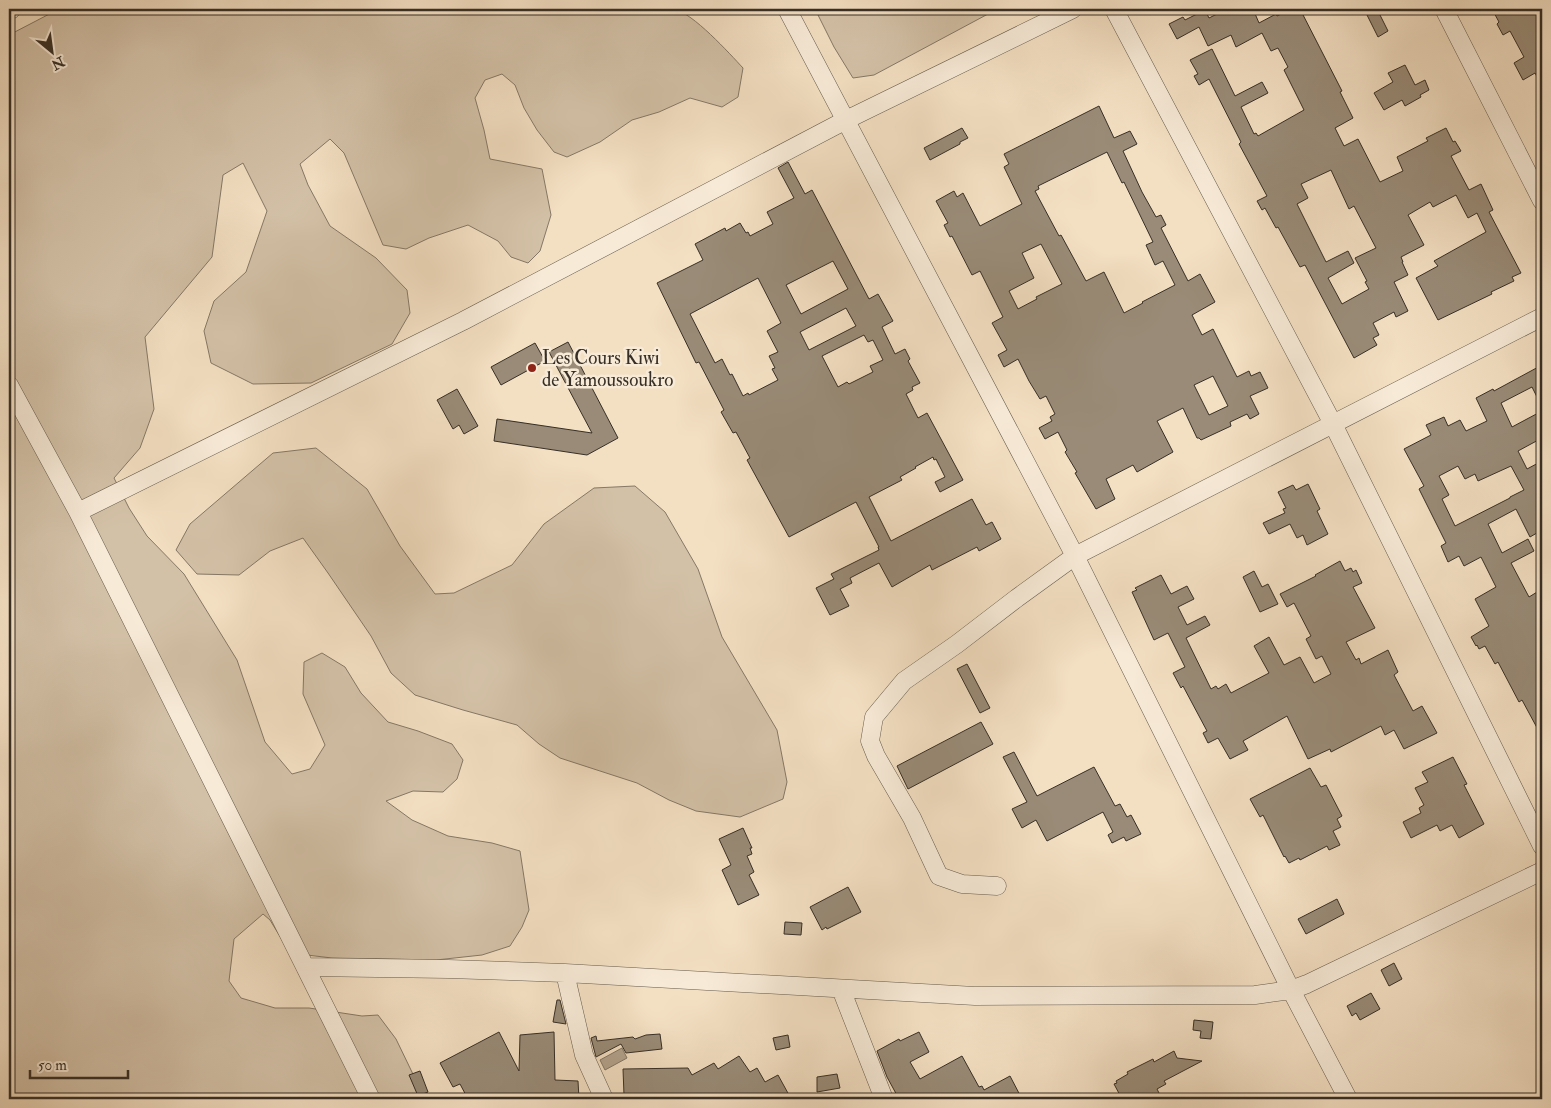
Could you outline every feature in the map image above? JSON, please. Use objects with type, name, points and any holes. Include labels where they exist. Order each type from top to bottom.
[{"type":"street","points":[[787,9],[1075,556],[1291,990],[1348,1099]]},
{"type":"street","points":[[78,512],[463,321],[846,120],[1073,9]]},
{"type":"street","points":[[1114,9],[1333,424],[1542,846]]},
{"type":"street","points":[[1444,9],[1542,200]]},
{"type":"street","points":[[996,886],[962,884],[939,876],[912,818],[876,756],[870,741],[874,717],[904,681],[958,644],[1075,556],[1542,317]]},
{"type":"street","points":[[9,385],[78,512],[371,1099]]},
{"type":"street","points":[[306,967],[565,973],[975,996],[1254,995],[1291,990],[1307,984],[1542,870]]},
{"type":"street","points":[[565,973],[584,1055],[604,1099]]},
{"type":"street","points":[[841,989],[884,1099]]},
{"type":"shaded area","points":[[59,9],[626,9],[639,13],[675,10],[682,12],[701,26],[743,68],[738,97],[722,107],[690,98],[659,112],[632,120],[600,142],[567,157],[554,152],[537,130],[524,108],[515,85],[502,74],[485,80],[475,98],[490,159],[542,169],[551,215],[540,251],[528,263],[511,257],[498,241],[468,225],[429,238],[406,249],[383,245],[344,153],[330,139],[300,164],[308,185],[330,226],[376,258],[407,290],[410,313],[392,344],[311,383],[253,384],[211,363],[204,331],[214,301],[246,272],[267,211],[243,163],[223,175],[212,257],[145,337],[154,409],[140,448],[114,478],[129,508],[147,536],[184,574],[237,660],[265,742],[292,774],[310,769],[325,745],[303,694],[304,662],[322,653],[345,667],[361,693],[388,722],[452,744],[463,760],[457,779],[443,792],[413,791],[386,801],[412,820],[448,836],[492,843],[520,851],[529,910],[522,927],[510,946],[482,955],[436,960],[332,958],[290,953],[270,920],[263,914],[234,939],[229,981],[241,998],[275,1008],[309,1008],[362,1016],[378,1015],[396,1039],[425,1099],[9,1099],[9,35]]},
{"type":"shaded area","points":[[815,9],[993,9],[988,14],[874,75],[853,78],[834,47]]},
{"type":"shaded area","points":[[316,448],[367,489],[400,546],[435,594],[454,593],[512,565],[544,524],[594,488],[635,486],[665,512],[698,569],[722,637],[777,730],[787,782],[783,799],[740,817],[696,811],[669,800],[637,783],[560,758],[539,744],[517,725],[415,695],[391,673],[371,636],[303,538],[270,551],[239,575],[197,574],[176,550],[190,524],[273,453]]},
{"type":"shaded area","points":[[622,1048],[627,1058],[605,1070],[600,1060]]},
{"type":"building","points":[[1227,9],[1232,9],[1235,14],[1245,9],[1253,9],[1259,23],[1276,14],[1277,16],[1291,9],[1300,9],[1342,91],[1340,92],[1353,118],[1335,128],[1344,146],[1358,139],[1380,182],[1403,171],[1397,157],[1428,141],[1426,138],[1446,128],[1453,142],[1455,141],[1461,151],[1451,156],[1469,190],[1481,184],[1493,210],[1489,212],[1521,273],[1512,277],[1514,281],[1491,292],[1492,294],[1438,320],[1416,278],[1438,266],[1434,261],[1486,232],[1477,213],[1468,218],[1456,195],[1433,207],[1430,202],[1408,215],[1424,245],[1401,257],[1408,275],[1394,282],[1408,311],[1396,317],[1394,312],[1373,323],[1379,335],[1373,338],[1377,345],[1354,358],[1305,265],[1300,267],[1278,227],[1276,228],[1265,208],[1262,210],[1257,201],[1267,196],[1239,144],[1241,142],[1209,79],[1199,85],[1194,76],[1198,74],[1190,60],[1212,49],[1235,96],[1262,82],[1268,93],[1241,107],[1254,134],[1256,133],[1258,136],[1304,110],[1284,70],[1288,67],[1278,48],[1271,51],[1262,33],[1236,47],[1231,35],[1208,46],[1199,27],[1177,39],[1169,24],[1183,17],[1185,20],[1205,10],[1209,18]],"holes":[[[1331,170],[1349,209],[1354,206],[1376,248],[1355,258],[1369,289],[1342,304],[1328,278],[1354,263],[1348,251],[1326,262],[1297,204],[1308,198],[1301,184]]]},
{"type":"building","points":[[1364,9],[1377,9],[1388,31],[1378,37]]},
{"type":"building","points":[[1492,9],[1542,9],[1542,86],[1535,73],[1523,80],[1514,63],[1524,57],[1510,31],[1503,35]]},
{"type":"building","points":[[1405,65],[1415,85],[1425,80],[1429,90],[1405,106],[1402,100],[1384,110],[1374,93],[1393,82],[1388,73]]},
{"type":"building","points":[[1099,106],[1114,138],[1130,131],[1137,144],[1123,151],[1142,192],[1156,217],[1161,215],[1166,225],[1161,228],[1188,281],[1200,274],[1215,302],[1192,315],[1202,335],[1213,329],[1237,377],[1249,371],[1251,376],[1260,372],[1268,388],[1250,396],[1259,414],[1250,419],[1247,414],[1230,422],[1231,426],[1201,440],[1197,438],[1183,408],[1157,421],[1173,452],[1137,472],[1133,465],[1106,479],[1115,499],[1096,509],[1075,473],[1077,472],[1065,452],[1067,450],[1058,432],[1045,439],[1039,428],[1052,421],[1050,417],[1055,414],[1046,396],[1040,399],[1018,359],[1004,367],[998,355],[1007,350],[992,323],[1003,317],[980,271],[972,275],[952,236],[950,237],[944,225],[948,223],[936,201],[954,191],[957,197],[963,193],[980,226],[1022,204],[1004,167],[1009,164],[1004,154]],"holes":[[[1107,152],[1153,242],[1146,245],[1155,265],[1163,261],[1175,285],[1124,313],[1104,272],[1086,281],[1035,191],[1039,189],[1038,186]],[[1041,244],[1062,284],[1036,297],[1037,299],[1018,309],[1009,291],[1034,278],[1022,253]],[[1213,376],[1228,406],[1209,415],[1194,385]]]},
{"type":"building","points":[[962,128],[968,138],[930,160],[924,148]]},
{"type":"building","points":[[788,162],[805,194],[812,190],[869,299],[878,294],[893,321],[882,327],[895,354],[905,349],[910,359],[908,361],[920,383],[912,387],[913,390],[906,394],[918,418],[927,413],[963,480],[940,492],[935,482],[945,477],[936,459],[934,460],[933,457],[900,477],[902,480],[869,497],[891,541],[972,499],[986,525],[992,522],[1001,539],[979,551],[977,547],[932,570],[930,565],[892,587],[879,563],[850,578],[852,583],[840,589],[849,606],[830,615],[816,588],[834,579],[831,574],[879,550],[856,502],[789,537],[747,460],[750,458],[736,432],[733,433],[721,412],[724,410],[699,362],[696,363],[657,283],[703,260],[695,244],[725,228],[726,231],[740,223],[750,236],[773,224],[767,212],[794,198],[778,168]],"holes":[[[833,261],[848,289],[801,314],[786,285]],[[758,278],[781,323],[767,331],[778,352],[769,356],[775,368],[772,369],[778,380],[749,395],[748,393],[743,396],[722,359],[715,363],[690,314]],[[846,308],[856,326],[809,350],[800,332]],[[864,335],[868,342],[873,340],[883,360],[870,366],[873,372],[849,384],[847,382],[838,387],[822,356]]]},
{"type":"building","points":[[568,342],[618,438],[587,455],[494,441],[497,419],[592,433],[549,352]]},
{"type":"building","points":[[535,343],[545,361],[501,385],[491,367]]},
{"type":"building","points":[[1542,365],[1542,407],[1532,387],[1501,403],[1512,427],[1542,411],[1542,438],[1518,451],[1527,469],[1542,461],[1542,530],[1530,537],[1516,509],[1488,524],[1502,553],[1528,539],[1534,551],[1511,563],[1529,597],[1542,589],[1542,737],[1522,700],[1519,702],[1498,662],[1495,664],[1485,646],[1479,649],[1471,637],[1489,626],[1475,599],[1496,587],[1481,557],[1464,566],[1459,556],[1448,562],[1441,546],[1446,543],[1419,489],[1424,486],[1404,449],[1431,435],[1426,425],[1444,417],[1448,426],[1460,420],[1466,431],[1487,421],[1476,398],[1493,389],[1494,391]],"holes":[[[1458,466],[1465,479],[1475,474],[1478,481],[1511,466],[1524,490],[1455,526],[1442,499],[1449,495],[1439,476]]]},
{"type":"building","points":[[457,389],[478,426],[464,434],[459,425],[453,429],[437,400]]},
{"type":"building","points":[[1308,484],[1320,509],[1317,511],[1328,534],[1307,545],[1303,535],[1297,538],[1290,524],[1269,534],[1263,523],[1285,513],[1283,509],[1286,508],[1278,492],[1293,485],[1296,490]]},
{"type":"building","points":[[1340,561],[1345,571],[1351,568],[1353,572],[1356,570],[1362,583],[1353,587],[1375,628],[1346,642],[1356,660],[1359,658],[1361,664],[1388,650],[1398,672],[1394,675],[1413,711],[1422,706],[1437,733],[1404,749],[1394,730],[1385,735],[1381,726],[1331,752],[1330,749],[1308,759],[1287,716],[1243,741],[1248,750],[1230,759],[1218,738],[1208,743],[1203,733],[1207,731],[1183,686],[1181,688],[1173,673],[1185,667],[1168,633],[1154,640],[1132,592],[1137,590],[1135,588],[1161,575],[1171,594],[1187,586],[1194,599],[1178,607],[1187,625],[1205,616],[1210,625],[1186,638],[1211,689],[1216,686],[1218,689],[1226,684],[1231,693],[1269,673],[1254,646],[1269,637],[1284,665],[1300,657],[1314,683],[1331,674],[1322,656],[1316,659],[1306,639],[1311,636],[1294,603],[1287,607],[1280,594],[1316,576]]},
{"type":"building","points":[[1254,571],[1262,587],[1268,584],[1278,604],[1260,612],[1243,577]]},
{"type":"building","points":[[967,664],[990,708],[980,713],[957,669]]},
{"type":"building","points":[[981,722],[993,744],[908,789],[897,766]]},
{"type":"building","points":[[1014,752],[1037,796],[1094,767],[1115,806],[1120,804],[1127,817],[1131,815],[1141,834],[1126,841],[1124,837],[1112,843],[1108,835],[1113,832],[1103,812],[1047,841],[1036,820],[1022,828],[1012,809],[1027,802],[1003,757]]},
{"type":"building","points":[[1453,757],[1467,784],[1464,785],[1484,824],[1459,838],[1452,825],[1440,831],[1437,825],[1411,838],[1403,822],[1421,813],[1419,808],[1424,805],[1415,788],[1428,782],[1422,772]]},
{"type":"building","points":[[1310,768],[1321,787],[1326,785],[1342,816],[1337,819],[1341,827],[1333,831],[1340,845],[1329,850],[1327,846],[1300,860],[1299,858],[1289,863],[1284,857],[1263,815],[1260,817],[1250,799]]},
{"type":"building","points":[[743,828],[752,848],[750,848],[752,854],[747,856],[754,872],[749,875],[759,895],[738,905],[722,870],[731,865],[719,839]]},
{"type":"building","points":[[848,887],[861,912],[822,930],[810,907]]},
{"type":"building","points":[[1337,899],[1344,914],[1306,934],[1298,919]]},
{"type":"building","points":[[785,922],[802,923],[801,935],[784,934]]},
{"type":"building","points":[[1394,963],[1402,979],[1389,986],[1381,970]]},
{"type":"building","points":[[1371,993],[1380,1009],[1360,1020],[1356,1013],[1352,1016],[1347,1006]]},
{"type":"building","points":[[557,1000],[560,1000],[566,1024],[553,1022]]},
{"type":"building","points":[[1194,1020],[1213,1022],[1211,1039],[1200,1038],[1201,1031],[1193,1030]]},
{"type":"building","points":[[499,1032],[519,1071],[520,1035],[554,1032],[555,1080],[578,1081],[579,1099],[468,1099],[460,1084],[453,1087],[440,1063]]},
{"type":"building","points":[[919,1032],[929,1052],[910,1062],[920,1079],[962,1056],[979,1087],[982,1086],[984,1090],[1010,1076],[1022,1099],[899,1099],[887,1077],[877,1051],[899,1039],[900,1041]]},
{"type":"building","points":[[660,1034],[662,1049],[626,1053],[621,1044],[596,1057],[591,1038],[596,1036],[597,1041],[633,1037],[635,1039],[646,1035]]},
{"type":"building","points":[[788,1035],[790,1047],[776,1050],[773,1038]]},
{"type":"building","points":[[1174,1051],[1177,1058],[1202,1061],[1164,1081],[1166,1084],[1157,1089],[1162,1099],[1122,1099],[1114,1084],[1117,1083],[1116,1081],[1128,1074],[1127,1072],[1153,1059],[1154,1062]]},
{"type":"building","points":[[739,1056],[750,1072],[757,1068],[765,1082],[778,1075],[789,1095],[780,1099],[768,1099],[766,1095],[758,1099],[653,1099],[653,1095],[624,1095],[623,1069],[688,1068],[692,1075],[714,1063],[718,1069]]},
{"type":"building","points":[[420,1071],[428,1092],[418,1096],[409,1075]]},
{"type":"building","points":[[837,1074],[840,1088],[817,1092],[817,1077]]},
{"type":"place","name":"Les Cours Kiwi de Yamoussoukro","points":[[532,368]]}]
